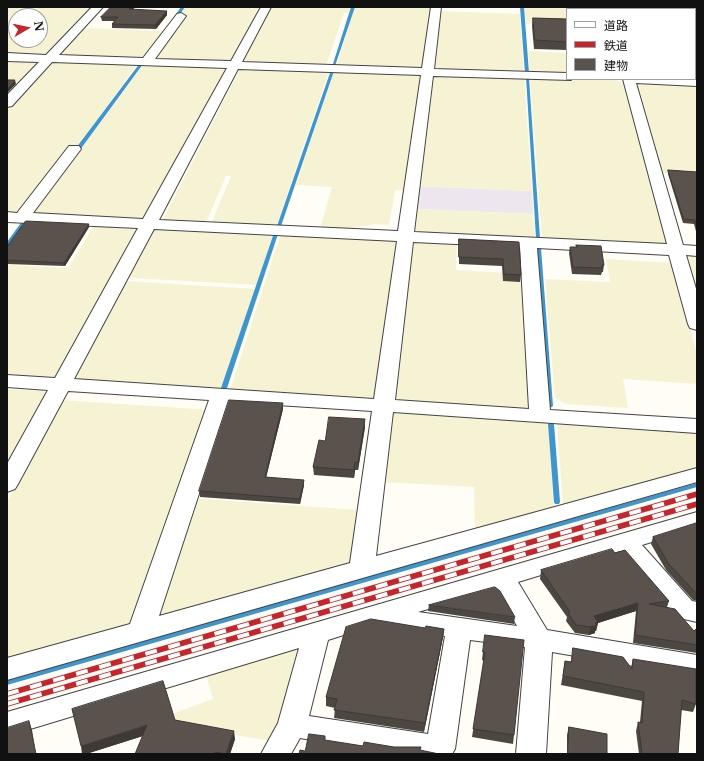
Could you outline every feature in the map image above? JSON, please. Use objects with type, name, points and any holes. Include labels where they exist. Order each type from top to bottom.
[{"type":"street","points":[[7,102],[98,7]]},
{"type":"street","points":[[9,477],[61,385],[266,7]]},
{"type":"street","points":[[362,569],[436,7]]},
{"type":"street","points":[[146,62],[181,16]]},
{"type":"street","points":[[7,57],[566,77]]},
{"type":"street","points":[[630,80],[697,324]]},
{"type":"street","points":[[652,80],[697,82]]},
{"type":"street","points":[[14,217],[74,149]]},
{"type":"street","points":[[14,217],[697,251]]},
{"type":"street","points":[[528,243],[540,416]]},
{"type":"street","points":[[7,381],[697,426]]},
{"type":"street","points":[[141,631],[222,395]]},
{"type":"street","points":[[7,668],[697,475]]},
{"type":"street","points":[[7,724],[697,520]]},
{"type":"street","points":[[625,541],[684,610],[697,612]]},
{"type":"street","points":[[502,578],[539,639],[531,754]]},
{"type":"street","points":[[374,616],[539,639],[697,666]]},
{"type":"street","points":[[292,725],[440,748],[459,628]]},
{"type":"street","points":[[276,754],[292,725],[316,633]]},
{"type":"shaded area","points":[[10,7],[94,7],[49,55],[7,54],[8,8],[8,48],[48,48],[48,8],[8,8]]},
{"type":"shaded area","points":[[185,7],[262,7],[233,61],[151,60]]},
{"type":"shaded area","points":[[270,7],[350,7],[348,13],[344,13],[326,66],[244,63],[241,61]]},
{"type":"shaded area","points":[[355,7],[433,7],[423,69],[336,67]]},
{"type":"shaded area","points":[[524,7],[606,7],[566,8],[566,25],[526,24]]},
{"type":"shaded area","points":[[689,7],[690,8],[614,8]]},
{"type":"shaded area","points":[[439,11],[520,14],[524,73],[436,71],[431,69]]},
{"type":"shaded area","points":[[84,28],[163,31],[142,60],[58,55]]},
{"type":"shaded area","points":[[528,51],[566,53],[566,75],[530,74]]},
{"type":"shaded area","points":[[7,59],[42,61],[21,83],[7,83]]},
{"type":"shaded area","points":[[54,60],[138,63],[76,149],[22,213],[7,212],[7,111]]},
{"type":"shaded area","points":[[144,64],[225,67],[230,69],[148,218],[140,220],[33,214]]},
{"type":"shaded area","points":[[241,67],[329,71],[276,227],[211,224],[231,176],[226,176],[206,223],[162,221]]},
{"type":"shaded area","points":[[334,71],[417,74],[423,77],[407,191],[395,190],[389,225],[376,224],[340,230],[320,229],[332,187],[296,185]]},
{"type":"shaded area","points":[[435,74],[524,78],[532,191],[417,186],[431,76]]},
{"type":"shaded area","points":[[530,77],[566,78],[566,80],[615,80],[627,83],[670,244],[542,239]]},
{"type":"shaded area","points":[[640,81],[697,84],[697,175],[662,173],[635,83]]},
{"type":"shaded area","points":[[417,186],[532,191],[533,214],[415,209]]},
{"type":"shaded area","points":[[415,209],[533,214],[535,239],[416,233],[412,230]]},
{"type":"shaded area","points":[[95,224],[136,227],[140,229],[58,375],[50,379],[7,376],[7,265],[68,268]]},
{"type":"shaded area","points":[[157,227],[274,233],[257,285],[131,278],[127,275],[150,230]]},
{"type":"shaded area","points":[[281,233],[398,241],[378,396],[370,399],[230,390]]},
{"type":"shaded area","points":[[419,241],[457,243],[456,270],[526,274],[533,404],[525,408],[400,400],[392,394],[412,243]]},
{"type":"shaded area","points":[[690,254],[697,254],[697,294],[686,257]]},
{"type":"shaded area","points":[[606,259],[673,263],[697,355],[697,384],[623,379],[628,408],[566,404],[555,398],[545,279],[610,282]]},
{"type":"shaded area","points":[[126,281],[256,289],[222,389],[76,380],[74,376]]},
{"type":"shaded area","points":[[7,389],[43,391],[47,395],[7,466]]},
{"type":"shaded area","points":[[62,400],[211,410],[137,623],[7,660],[7,502]]},
{"type":"shaded area","points":[[398,412],[548,422],[555,510],[475,531],[474,487],[381,482],[388,416]]},
{"type":"shaded area","points":[[557,423],[697,432],[697,470],[563,507]]},
{"type":"shaded area","points":[[191,498],[359,510],[351,561],[345,566],[151,620]]},
{"type":"shaded area","points":[[294,648],[299,656],[273,741],[173,726],[175,713],[213,699],[206,674]]},
{"type":"building","points":[[111,7],[131,7],[129,9],[167,11],[155,25],[112,24],[118,17],[101,17]]},
{"type":"building","points":[[533,18],[566,19],[566,42],[535,40]]},
{"type":"building","points":[[7,80],[15,80],[7,89]]},
{"type":"building","points":[[668,170],[697,172],[697,228],[695,220],[684,219]]},
{"type":"building","points":[[26,221],[89,224],[64,263],[7,260],[7,247]]},
{"type":"building","points":[[459,239],[519,242],[521,275],[504,274],[503,259],[459,257]]},
{"type":"building","points":[[576,245],[601,246],[604,265],[602,265],[602,268],[573,267],[570,247],[577,247]]},
{"type":"building","points":[[229,400],[283,403],[265,477],[304,480],[300,499],[199,491]]},
{"type":"building","points":[[329,417],[365,419],[358,462],[355,462],[354,470],[313,467],[319,440],[325,441]]},
{"type":"building","points":[[697,523],[697,593],[668,563],[653,537]]},
{"type":"building","points":[[612,549],[615,553],[625,550],[669,601],[649,604],[675,609],[694,631],[697,628],[697,645],[635,635],[638,603],[594,616],[598,622],[595,623],[597,625],[591,627],[576,625],[568,613],[570,612],[541,570]]},
{"type":"building","points":[[495,587],[500,591],[515,617],[429,605]]},
{"type":"building","points":[[371,619],[425,628],[426,626],[444,629],[425,723],[334,710],[337,699],[326,697],[346,627]]},
{"type":"building","points":[[485,635],[524,640],[514,735],[473,729],[485,652],[483,652]]},
{"type":"building","points":[[573,648],[623,657],[632,669],[633,659],[696,669],[696,704],[682,700],[678,754],[642,754],[638,722],[642,723],[644,692],[563,676],[565,661],[571,662]]},
{"type":"building","points":[[163,681],[175,720],[234,731],[226,754],[215,752],[214,754],[135,754],[147,725],[81,746],[72,709]]},
{"type":"building","points":[[29,721],[36,754],[7,754],[7,728]]},
{"type":"building","points":[[569,727],[607,734],[607,754],[568,754]]},
{"type":"building","points":[[309,734],[325,736],[325,740],[363,746],[364,742],[394,747],[421,747],[420,750],[439,754],[299,754],[300,750],[305,751]]},
{"type":"waterway","points":[[174,20],[183,7]]},
{"type":"waterway","points":[[333,66],[353,7]]},
{"type":"waterway","points":[[522,7],[527,73]]},
{"type":"waterway","points":[[75,153],[141,64]]},
{"type":"waterway","points":[[279,226],[332,71]]},
{"type":"waterway","points":[[527,78],[538,238]]},
{"type":"waterway","points":[[7,245],[25,221]]},
{"type":"waterway","points":[[224,388],[276,234]]},
{"type":"waterway","points":[[692,246],[697,246]]},
{"type":"waterway","points":[[539,248],[550,406]]},
{"type":"waterway","points":[[551,424],[557,502]]},
{"type":"waterway","points":[[7,682],[697,485]]},
{"type":"railway","points":[[7,694],[697,494]]},
{"type":"railway","points":[[7,704],[697,504]]}]
